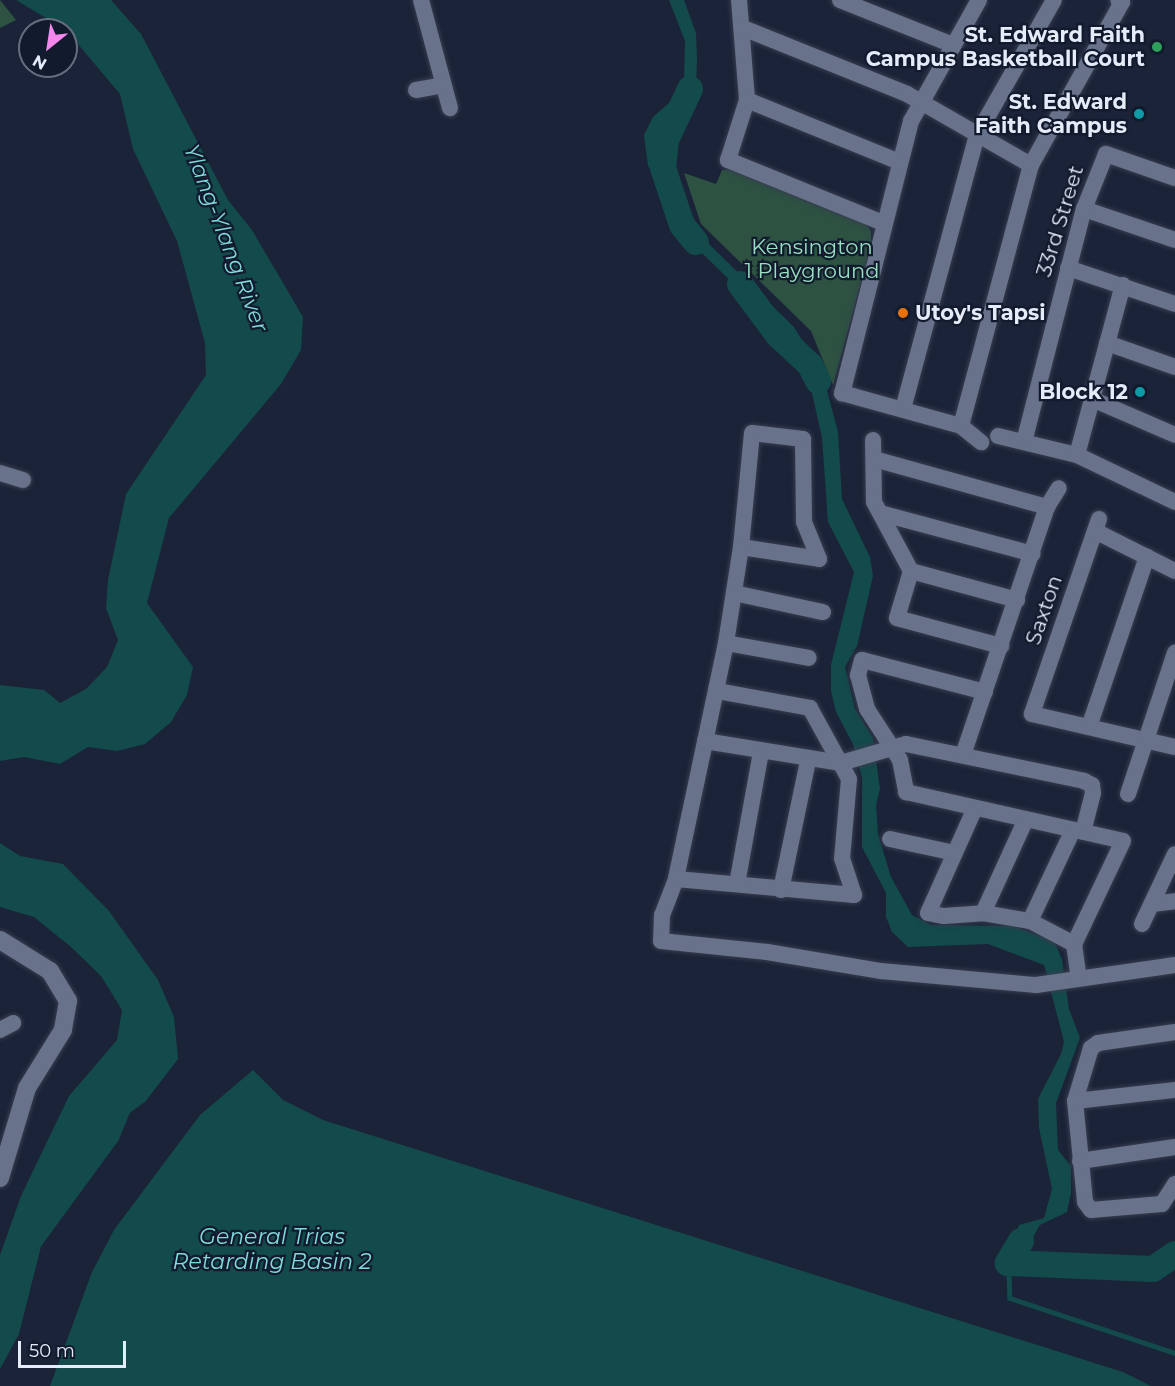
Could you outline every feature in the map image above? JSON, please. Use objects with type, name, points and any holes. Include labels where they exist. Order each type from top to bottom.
[{"type":"street","points":[[421,0],[450,108]]},
{"type":"street","points":[[739,0],[747,100],[728,160],[884,223]]},
{"type":"street","points":[[840,0],[953,45]]},
{"type":"street","points":[[979,0],[920,102],[900,162],[842,393],[961,426],[981,442]]},
{"type":"street","points":[[903,409],[977,135],[1054,0]]},
{"type":"street","points":[[961,426],[1031,165],[1122,2],[1118,0]]},
{"type":"street","points":[[743,28],[920,102],[1031,165]]},
{"type":"street","points":[[416,90],[444,85]]},
{"type":"street","points":[[747,100],[900,162]]},
{"type":"street","name":"33rd Street","points":[[1024,442],[1084,209],[1106,154],[1175,178]]},
{"type":"street","points":[[1084,209],[1175,240]]},
{"type":"street","points":[[1068,268],[1175,304]]},
{"type":"street","points":[[1077,455],[1123,285]]},
{"type":"street","points":[[1107,343],[1175,367]]},
{"type":"street","points":[[1092,399],[1175,435]]},
{"type":"street","points":[[741,547],[819,559],[804,522],[803,439],[752,433],[741,547],[726,643],[676,879],[662,915],[661,941],[767,951],[881,971],[1036,985],[1175,965]]},
{"type":"street","points":[[998,436],[1077,455],[1175,502]]},
{"type":"street","points":[[873,440],[874,502],[910,571],[897,618],[1001,646]]},
{"type":"street","points":[[874,459],[1047,507]]},
{"type":"street","points":[[0,473],[23,480]]},
{"type":"street","points":[[963,755],[1033,554],[1047,507],[1059,488]]},
{"type":"street","points":[[880,513],[1033,554]]},
{"type":"street","name":"Saxton","points":[[1089,728],[1032,714],[1097,525],[1147,557]]},
{"type":"street","points":[[1175,570],[1147,557],[1089,728],[1175,747]]},
{"type":"street","points":[[910,571],[1017,600]]},
{"type":"street","points":[[734,593],[824,612]]},
{"type":"street","points":[[726,643],[809,658]]},
{"type":"street","points":[[1128,794],[1175,653]]},
{"type":"street","points":[[986,692],[862,660],[858,675],[861,696],[885,750],[900,760],[906,792],[1123,841],[1074,944],[1075,979]]},
{"type":"street","points":[[676,879],[854,895],[842,859],[851,788],[848,761],[810,708],[717,691]]},
{"type":"street","points":[[705,741],[807,761],[848,761],[906,744],[1092,785],[1078,831],[1030,921]]},
{"type":"street","points":[[737,884],[761,753]]},
{"type":"street","points":[[780,890],[807,761]]},
{"type":"street","points":[[975,808],[928,913],[944,916],[982,913],[1030,921],[1074,944]]},
{"type":"street","points":[[982,913],[1026,819]]},
{"type":"street","points":[[890,839],[955,853]]},
{"type":"street","points":[[1142,924],[1175,854]]},
{"type":"street","points":[[1152,904],[1175,901]]},
{"type":"street","points":[[0,940],[50,971],[68,1001],[63,1030],[27,1088],[0,1178]]},
{"type":"street","points":[[1175,1032],[1098,1043],[1091,1048],[1075,1101],[1085,1202],[1091,1210],[1162,1204],[1175,1184]]},
{"type":"street","points":[[1075,1101],[1175,1090]]},
{"type":"street","points":[[1080,1161],[1175,1147]]},
{"type":"green space","points":[[0,0],[16,20],[0,28]]},
{"type":"green space","name":"Kensington 1 Playground","points":[[730,169],[866,224],[871,231],[871,246],[833,385],[811,331],[701,224],[684,173],[716,184],[722,170]]},
{"type":"water","points":[[16,0],[111,0],[141,34],[228,200],[252,230],[303,317],[301,350],[281,384],[169,518],[147,603],[193,667],[187,695],[171,722],[145,744],[117,751],[88,747],[60,764],[24,757],[0,761],[0,685],[44,690],[60,703],[86,689],[107,667],[118,640],[106,608],[108,580],[126,494],[206,375],[205,343],[177,241],[133,149],[120,94],[78,44],[78,18],[46,18]]},
{"type":"water","points":[[669,0],[684,0],[696,33],[697,57],[696,93],[663,139],[662,158],[677,213],[794,327],[822,372],[838,432],[842,499],[870,557],[873,576],[857,646],[845,667],[855,709],[873,738],[880,789],[876,805],[878,834],[891,877],[912,915],[931,925],[1012,926],[1054,941],[1062,959],[1069,1009],[1080,1038],[1056,1103],[1058,1150],[1071,1166],[1071,1193],[1067,1212],[1040,1225],[1009,1278],[1001,1270],[1019,1225],[1044,1218],[1052,1189],[1039,1128],[1038,1099],[1061,1054],[1064,1042],[1044,965],[988,944],[908,947],[892,932],[886,917],[886,893],[862,847],[862,778],[853,744],[836,712],[831,691],[831,665],[854,572],[828,522],[822,438],[808,375],[779,328],[670,222],[661,185],[648,166],[644,135],[653,117],[679,94],[684,81],[685,41]]},
{"type":"water","points":[[0,843],[20,856],[63,864],[109,911],[158,980],[174,1017],[178,1059],[145,1102],[105,1130],[64,1174],[53,1199],[19,1334],[0,1369],[0,1255],[21,1196],[69,1096],[117,1040],[122,1010],[101,976],[71,947],[34,917],[0,907]]},
{"type":"water","name":"General Trias Retarding Basin 2","points":[[253,1070],[283,1100],[323,1120],[1123,1372],[1151,1386],[50,1386],[92,1272],[114,1230],[200,1115]]},
{"type":"waterway","points":[[690,89],[666,140],[663,168],[682,225],[696,242]]},
{"type":"waterway","points":[[740,284],[778,335],[810,365],[818,381]]},
{"type":"waterway","name":"Ylang-Ylang River","points":[[31,1238],[107,1134],[123,1096]]},
{"type":"waterway","points":[[1021,1241],[1008,1263],[1153,1269],[1175,1254]]},
{"type":"waterway","points":[[1009,1274],[1010,1298],[1175,1353]]},
{"type":"place","name":"St. Edward Faith Campus Basketball Court","points":[[1157,47]]},
{"type":"place","name":"St. Edward Faith Campus","points":[[1139,114]]},
{"type":"place","name":"Utoy's Tapsi","points":[[903,313]]},
{"type":"place","name":"Block 12","points":[[1140,392]]}]
